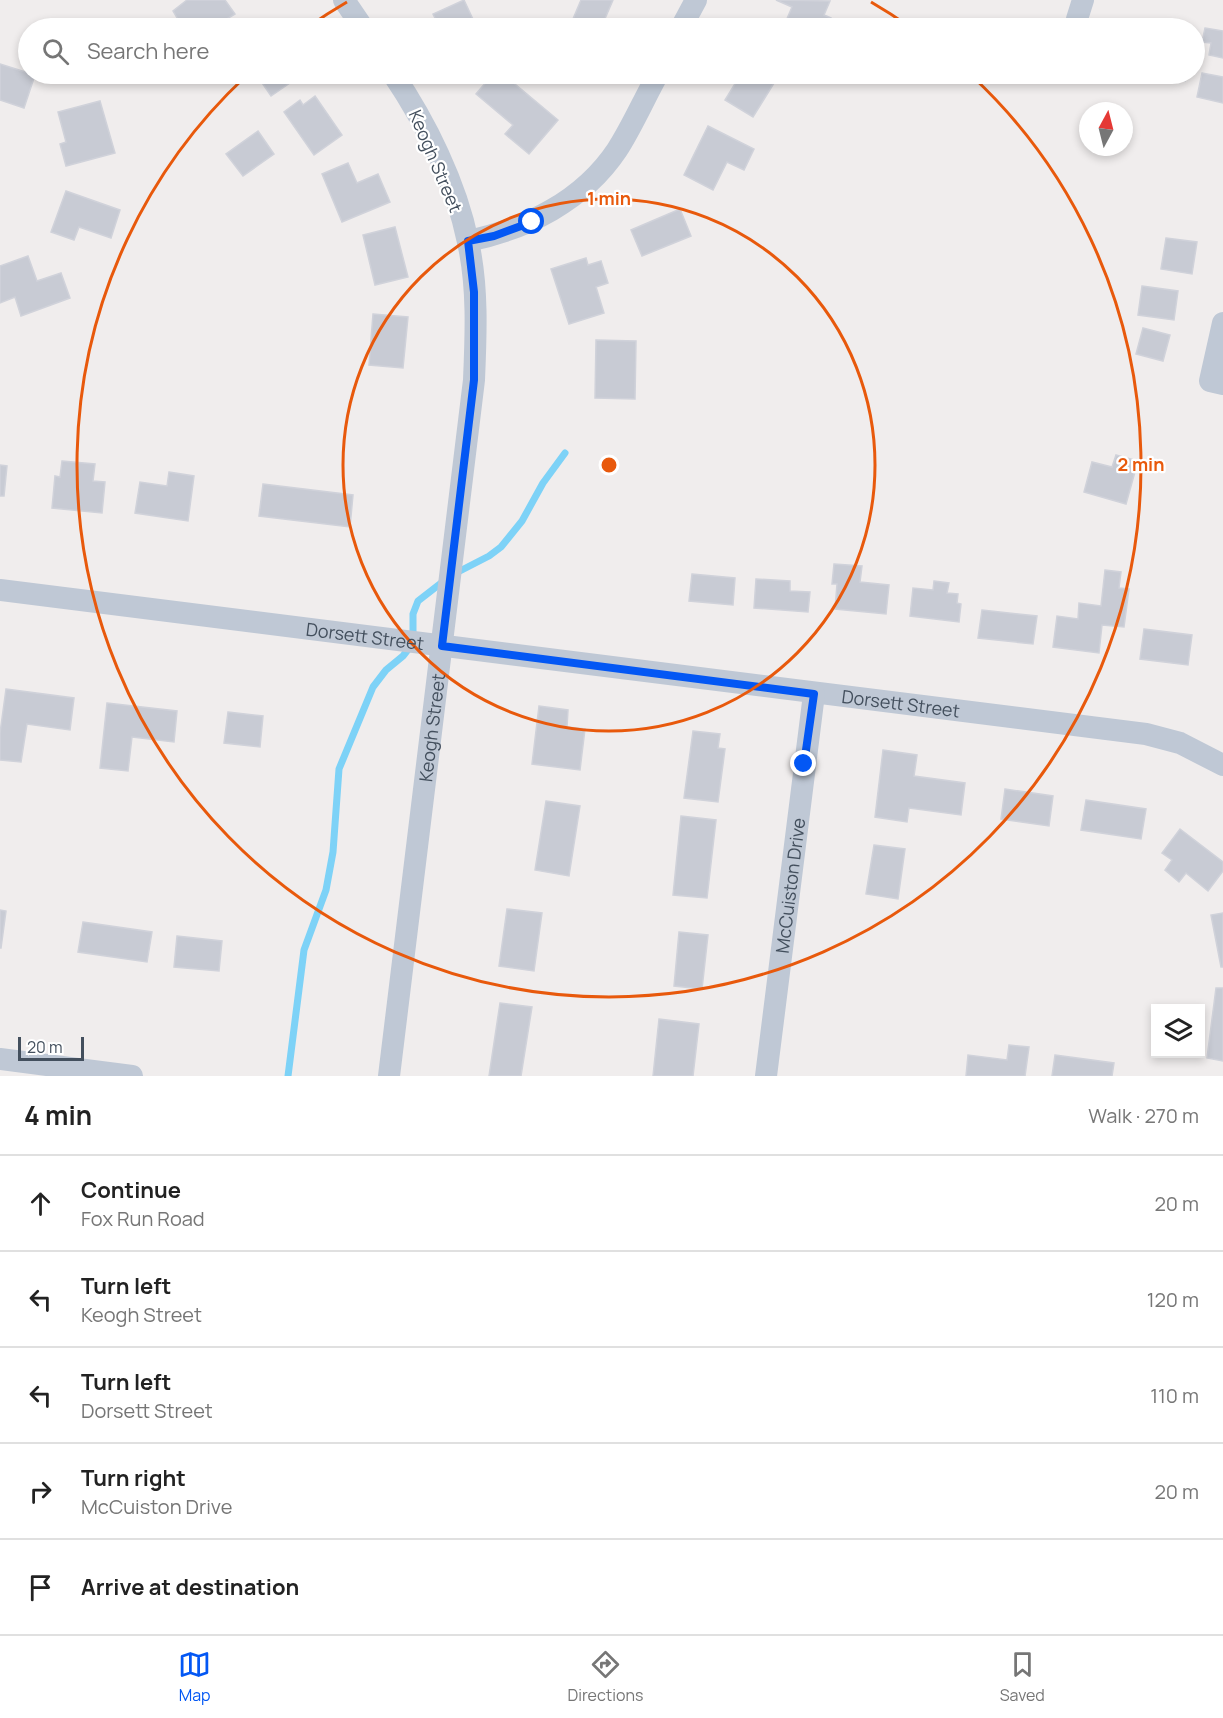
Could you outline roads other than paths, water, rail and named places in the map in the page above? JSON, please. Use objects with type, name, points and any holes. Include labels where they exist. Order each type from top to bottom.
[{"type":"street","points":[[344,0],[356,18]]},
{"type":"street","points":[[686,18],[696,0]]},
{"type":"street","name":"Keogh Street","points":[[389,1076],[474,380],[474,292],[468,241],[448,181],[424,125],[399,84]]},
{"type":"street","points":[[468,241],[494,236],[532,222],[566,201],[587,184],[617,150],[653,84]]},
{"type":"street","points":[[1217,383],[1223,323]]},
{"type":"street","name":"Dorsett Street","points":[[0,590],[1146,734],[1180,743],[1223,765]]},
{"type":"street","name":"McCuiston Drive","points":[[766,1076],[814,694]]},
{"type":"street","points":[[0,1059],[132,1076]]},
{"type":"waterway","points":[[454,574],[489,556],[501,547],[522,521],[543,483],[565,453]]},
{"type":"waterway","points":[[288,1076],[304,950],[326,890],[333,852],[339,769],[373,687],[386,670],[403,656],[413,643],[413,614],[418,601],[445,580]]}]
